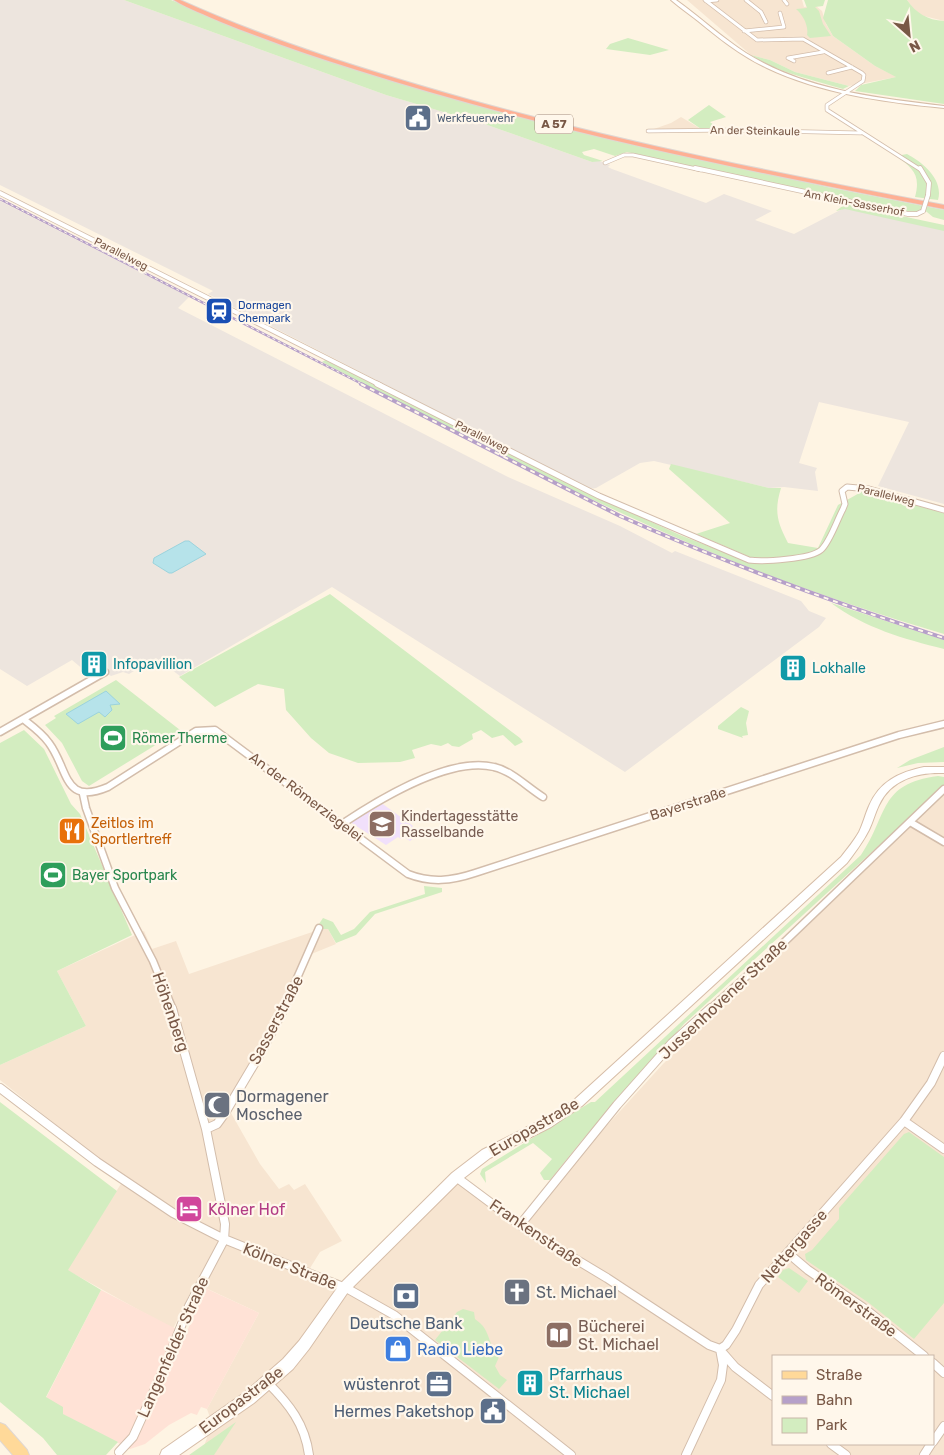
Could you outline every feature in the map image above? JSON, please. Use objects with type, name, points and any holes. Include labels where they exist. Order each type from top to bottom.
[{"type":"highway","name":"A 57","points":[[176,0],[256,33],[341,63],[508,112],[689,155],[944,205]]},
{"type":"highway","name":"A 57","points":[[183,0],[260,32],[346,62],[500,107],[682,151],[944,205]]},
{"type":"main road","points":[[675,1],[732,46],[757,61],[794,77],[846,92],[891,101],[944,107]]},
{"type":"main road","name":"Europastraße","points":[[167,1455],[268,1383],[304,1345],[344,1288],[456,1177],[486,1154],[564,1114],[578,1104],[844,860],[862,836],[879,795],[892,781],[910,773],[944,770]]},
{"type":"main road","points":[[0,1430],[22,1455]]},
{"type":"street","points":[[706,0],[716,0]]},
{"type":"street","points":[[706,0],[744,31],[760,40],[803,39],[862,73],[865,78],[846,92]]},
{"type":"street","points":[[746,0],[761,12],[766,22]]},
{"type":"street","points":[[784,0],[787,4]]},
{"type":"street","points":[[744,31],[784,27],[780,13]]},
{"type":"street","points":[[794,62],[787,58],[823,52]]},
{"type":"street","points":[[828,73],[853,67]]},
{"type":"street","name":"Am Klein-Sasserhof","points":[[605,163],[624,155],[633,155],[890,210],[921,214],[928,195],[929,183],[919,167],[827,110],[827,105],[846,92]]},
{"type":"street","name":"An der Steinkaule","points":[[648,131],[733,130],[863,133]]},
{"type":"street","name":"Parallelweg","points":[[0,193],[599,496],[681,533],[742,557],[758,561],[816,553],[822,549],[844,509],[845,504],[842,491],[847,487],[869,489],[944,510]]},
{"type":"street","points":[[0,732],[105,672]]},
{"type":"street","points":[[23,719],[49,744],[70,783],[75,790],[83,794]]},
{"type":"street","name":"Bayerstraße","points":[[431,881],[455,880],[899,735],[944,724]]},
{"type":"street","name":"An der Römerziegelei","points":[[83,794],[90,795],[101,791],[196,731],[208,728],[220,733],[408,874],[431,881]]},
{"type":"street","points":[[342,824],[391,794],[447,772],[477,765],[495,767],[504,771],[543,797]]},
{"type":"street","name":"Jussenhovener Straße","points":[[520,1225],[617,1105],[672,1043],[777,949],[944,789]]},
{"type":"street","name":"Höhenberg","points":[[83,794],[86,808],[115,888],[153,961],[176,1017],[206,1129],[224,1210],[224,1240]]},
{"type":"street","points":[[910,822],[944,842]]},
{"type":"street","name":"Sasserstraße","points":[[206,1129],[217,1124],[225,1113],[263,1049],[291,995],[319,928]]},
{"type":"street","name":"Nettergasse","points":[[720,1349],[726,1346],[734,1336],[746,1307],[759,1285],[904,1120],[931,1083],[944,1056]]},
{"type":"street","name":"Kölner Straße","points":[[0,1088],[123,1180],[157,1203],[224,1240],[344,1288],[377,1304],[394,1315],[571,1455]]},
{"type":"street","points":[[904,1120],[944,1149]]},
{"type":"street","name":"Frankenstraße","points":[[456,1177],[520,1225],[607,1278],[709,1346],[720,1349]]},
{"type":"street","name":"Langenfelder Straße","points":[[119,1452],[133,1437],[164,1369],[189,1306],[224,1240]]},
{"type":"street","name":"Römerstraße","points":[[788,1253],[808,1270],[865,1309],[923,1355]]},
{"type":"street","points":[[720,1349],[735,1366],[772,1395]]},
{"type":"street","points":[[686,1455],[721,1380],[723,1366],[720,1349]]},
{"type":"street","points":[[934,1364],[944,1373]]},
{"type":"street","points":[[268,1383],[281,1396],[299,1421],[304,1431],[309,1455]]},
{"type":"street","points":[[934,1440],[944,1426]]},
{"type":"street","points":[[833,1445],[846,1455]]},
{"type":"shaded area","points":[[0,0],[124,0],[386,95],[457,116],[465,112],[483,118],[476,121],[592,162],[597,160],[610,165],[608,167],[612,169],[706,203],[724,194],[772,211],[755,220],[794,234],[846,207],[944,226],[944,504],[878,486],[909,422],[819,402],[799,463],[817,468],[815,472],[818,491],[784,487],[769,488],[654,461],[640,463],[596,488],[590,489],[208,294],[213,291],[0,185]]},
{"type":"shaded area","points":[[687,0],[802,0],[804,7],[816,6],[822,11],[826,24],[833,36],[875,66],[897,77],[849,86],[795,72],[770,60],[751,55]]},
{"type":"shaded area","points":[[907,0],[944,0],[944,21],[920,15]]},
{"type":"shaded area","points":[[681,117],[701,129],[651,130],[671,123]]},
{"type":"shaded area","points":[[0,201],[189,297],[178,308],[508,477],[620,526],[672,553],[675,551],[801,601],[809,611],[826,618],[819,627],[625,772],[332,587],[180,676],[156,658],[129,674],[123,672],[111,676],[105,672],[100,675],[91,669],[85,671],[72,660],[27,686],[0,669]]},
{"type":"shaded area","points":[[944,792],[944,1455],[201,1455],[212,1423],[207,1409],[259,1313],[195,1283],[173,1329],[67,1270],[124,1179],[0,1080],[0,1065],[86,1026],[57,971],[144,931],[152,949],[176,941],[189,974],[327,927],[336,944],[309,955],[277,1029],[231,1113],[260,1164],[279,1189],[289,1184],[294,1190],[305,1184],[342,1241],[320,1252],[307,1273],[344,1290],[456,1178],[521,1227],[556,1188],[590,1144],[663,1064]]},
{"type":"shaded area","name":"Kindertagesstätte Rasselbande","points":[[380,802],[420,833],[410,841],[404,837],[401,839],[398,837],[386,845],[350,822]]},
{"type":"shaded area","points":[[205,1288],[259,1313],[207,1409],[201,1407],[197,1415],[191,1413],[169,1425],[145,1444],[130,1449],[62,1414],[46,1398],[101,1290],[186,1334]]},
{"type":"green space","points":[[124,0],[171,0],[310,55],[354,69],[541,122],[827,187],[944,210],[944,220],[933,217],[922,208],[917,212],[905,211],[825,196],[627,152],[615,156],[594,149],[582,152],[584,155],[603,161],[592,162],[476,121],[483,117],[465,112],[457,116],[386,95]]},
{"type":"green space","points":[[804,0],[825,0],[823,6],[815,7],[819,11],[823,24],[831,36],[810,38],[807,35],[805,21],[796,9],[807,8]]},
{"type":"green space","points":[[828,0],[907,0],[922,15],[944,21],[944,104],[855,91],[861,85],[896,77],[875,66],[833,36],[823,18]]},
{"type":"green space","points":[[628,38],[669,50],[650,55],[606,49],[610,44]]},
{"type":"green space","points":[[751,55],[770,60],[795,72],[849,86],[843,89],[796,75]]},
{"type":"green space","points":[[709,105],[726,117],[710,122],[719,129],[701,129],[688,120]]},
{"type":"green space","points":[[907,154],[925,167],[935,178],[939,192],[938,200],[915,197],[917,183],[914,173],[907,164],[896,156]]},
{"type":"green space","points":[[845,204],[944,225],[944,231],[845,209],[836,211]]},
{"type":"green space","points":[[327,359],[597,497],[680,535],[744,560],[764,563],[696,534],[730,523],[669,469],[671,464],[769,488],[781,488],[777,510],[781,529],[788,543],[818,548],[838,505],[863,491],[944,513],[944,634],[820,594],[659,530],[544,476],[322,362]]},
{"type":"green space","points":[[330,594],[523,742],[515,746],[503,735],[492,738],[481,730],[472,734],[473,739],[459,747],[448,743],[441,746],[431,744],[412,750],[415,758],[400,762],[358,763],[329,753],[311,738],[286,710],[284,689],[258,684],[215,707],[179,677]]},
{"type":"green space","points":[[831,603],[944,640],[944,649],[885,632],[857,619]]},
{"type":"green space","name":"Römer Therme","points":[[116,680],[180,730],[89,786],[82,781],[62,743],[45,725],[56,718],[54,716]]},
{"type":"green space","points":[[741,707],[749,711],[746,723],[748,735],[742,736],[743,738],[718,729],[718,726]]},
{"type":"green space","name":"Bayer Sportpark","points":[[24,730],[44,749],[71,804],[80,814],[132,935],[57,971],[86,1026],[0,1065],[0,743]]},
{"type":"green space","points":[[944,747],[944,762],[918,763],[897,768],[910,760]]},
{"type":"green space","points":[[938,776],[944,777],[944,786],[684,1024],[583,1139],[550,1180],[544,1180],[540,1173],[552,1159],[533,1143],[485,1172],[486,1183],[480,1174],[482,1169],[591,1102],[595,1102],[861,855],[888,803],[895,794],[905,786],[919,780]]},
{"type":"green space","points":[[424,886],[442,888],[442,892],[375,914],[356,935],[336,943],[328,929],[317,927],[323,918],[333,922],[341,935],[354,929],[370,912],[425,894]]},
{"type":"green space","points":[[0,1102],[117,1191],[68,1270],[101,1290],[46,1397],[63,1407],[63,1414],[118,1442],[106,1455],[57,1455],[43,1438],[0,1402]]},
{"type":"green space","points":[[909,1132],[944,1157],[944,1303],[914,1339],[869,1303],[806,1260],[805,1254],[812,1250],[839,1219],[839,1208],[904,1134]]},
{"type":"green space","points":[[789,1268],[808,1281],[799,1293],[778,1277],[783,1270]]},
{"type":"green space","points":[[463,1309],[474,1312],[475,1319],[485,1329],[499,1357],[495,1366],[500,1375],[507,1380],[499,1389],[435,1340],[457,1312]]},
{"type":"green space","points":[[236,1422],[214,1455],[189,1455]]},
{"type":"water","points":[[185,541],[189,541],[206,554],[172,573],[153,563],[154,558]]},
{"type":"water","points":[[106,691],[120,704],[110,705],[112,710],[105,717],[99,712],[78,724],[66,714]]},
{"type":"railway","points":[[0,199],[364,385]]},
{"type":"railway","points":[[361,384],[620,516],[780,582],[944,638]]},
{"type":"place","name":"Werkfeuerwehr","points":[[418,118]]},
{"type":"place","name":"Dormagen Chempark","points":[[219,311]]},
{"type":"place","name":"Infopavillion","points":[[94,664]]},
{"type":"place","name":"Lokhalle","points":[[793,668]]},
{"type":"place","name":"Römer Therme","points":[[113,738]]},
{"type":"place","name":"Kindertagesstätte Rasselbande","points":[[382,824]]},
{"type":"place","name":"Zeitlos im Sportlertreff","points":[[72,831]]},
{"type":"place","name":"Bayer Sportpark","points":[[53,875]]},
{"type":"place","name":"Dormagener Moschee","points":[[217,1105]]},
{"type":"place","name":"Kölner Hof","points":[[189,1209]]},
{"type":"place","name":"St. Michael","points":[[517,1292]]},
{"type":"place","name":"Deutsche Bank","points":[[406,1296]]},
{"type":"place","name":"Bücherei St. Michael","points":[[559,1335]]},
{"type":"place","name":"Radio Liebe","points":[[398,1349]]},
{"type":"place","name":"Pfarrhaus St. Michael","points":[[530,1383]]},
{"type":"place","name":"wüstenrot","points":[[439,1384]]},
{"type":"place","name":"Hermes Paketshop","points":[[493,1411]]}]
